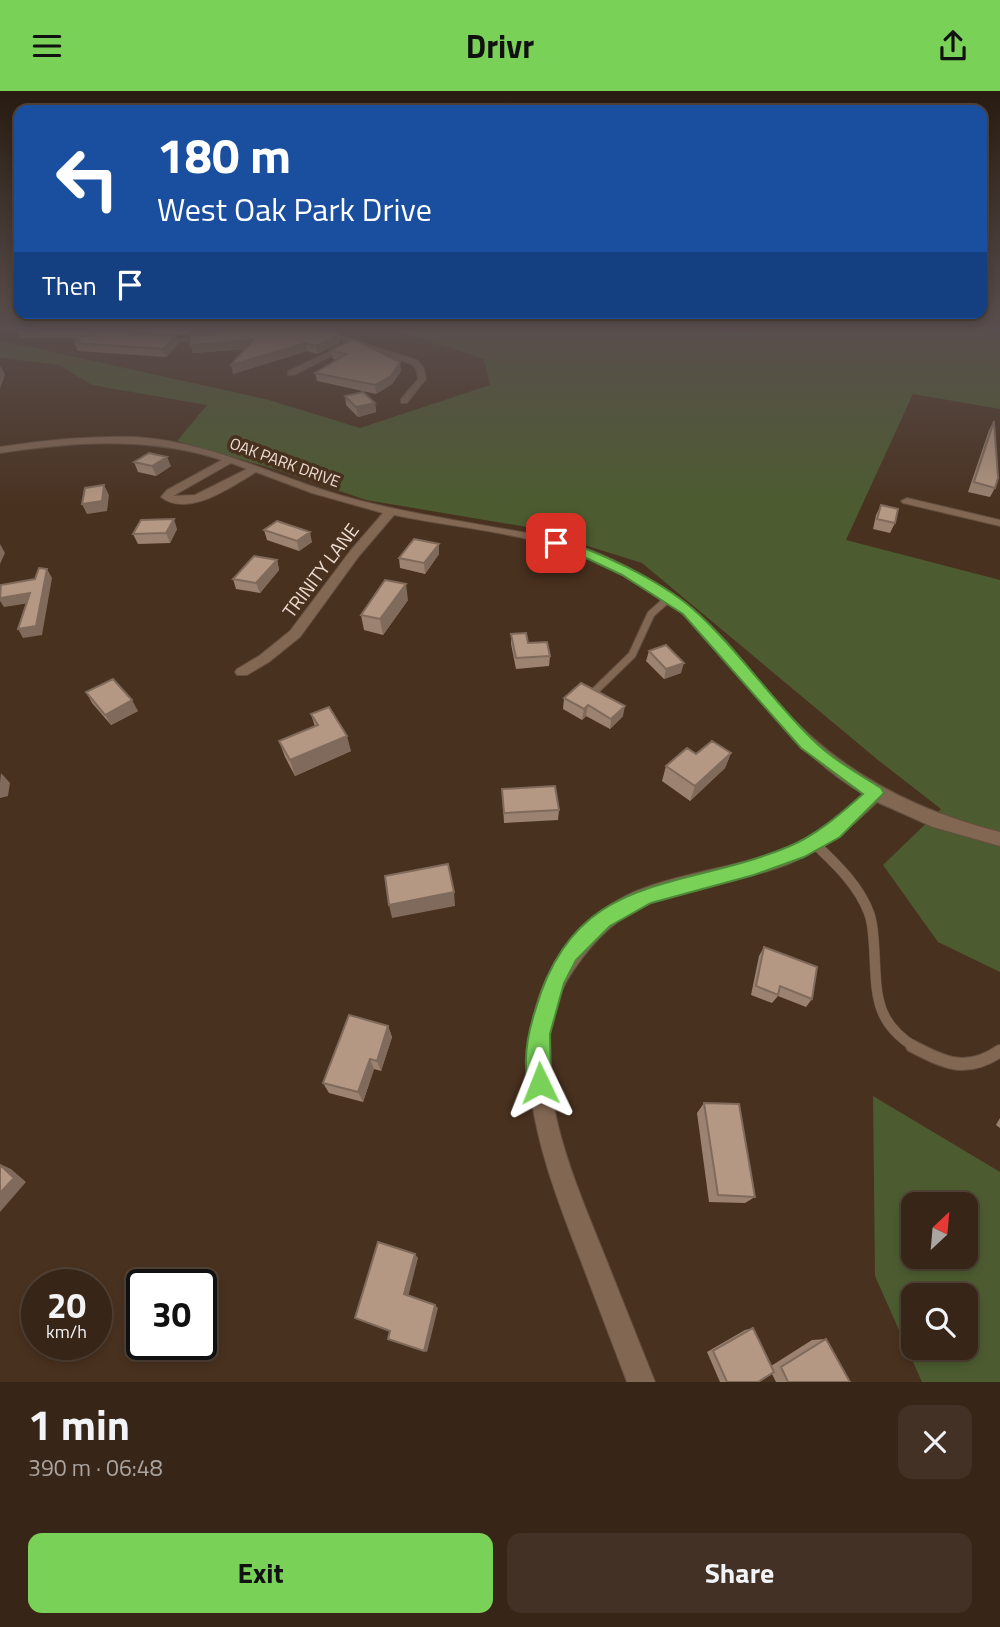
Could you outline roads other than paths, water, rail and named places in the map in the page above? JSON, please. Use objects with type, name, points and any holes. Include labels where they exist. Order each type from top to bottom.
[{"type":"street","points":[[404,401],[417,387]]},
{"type":"street","name":"OAK PARK DRIVE","points":[[0,450],[77,440],[174,444],[231,459],[335,497],[391,511],[556,543],[586,553],[627,572],[669,598],[699,622],[807,744],[835,767],[875,793],[942,822],[1000,839]]},
{"type":"street","points":[[231,459],[166,497],[183,502],[200,498],[257,468]]},
{"type":"street","points":[[907,501],[1000,523]]},
{"type":"street","name":"TRINITY LANE","points":[[242,672],[264,659],[295,633],[391,511]]},
{"type":"street","points":[[641,1382],[569,1199],[543,1109],[539,1034],[549,995],[569,954],[603,919],[647,895],[782,858],[833,831],[875,793]]},
{"type":"lane","points":[[596,690],[632,655],[651,614],[669,598]]},
{"type":"lane","points":[[813,842],[856,890],[871,917],[880,1014],[892,1034],[915,1049],[952,1064],[981,1065],[1000,1051]]}]
